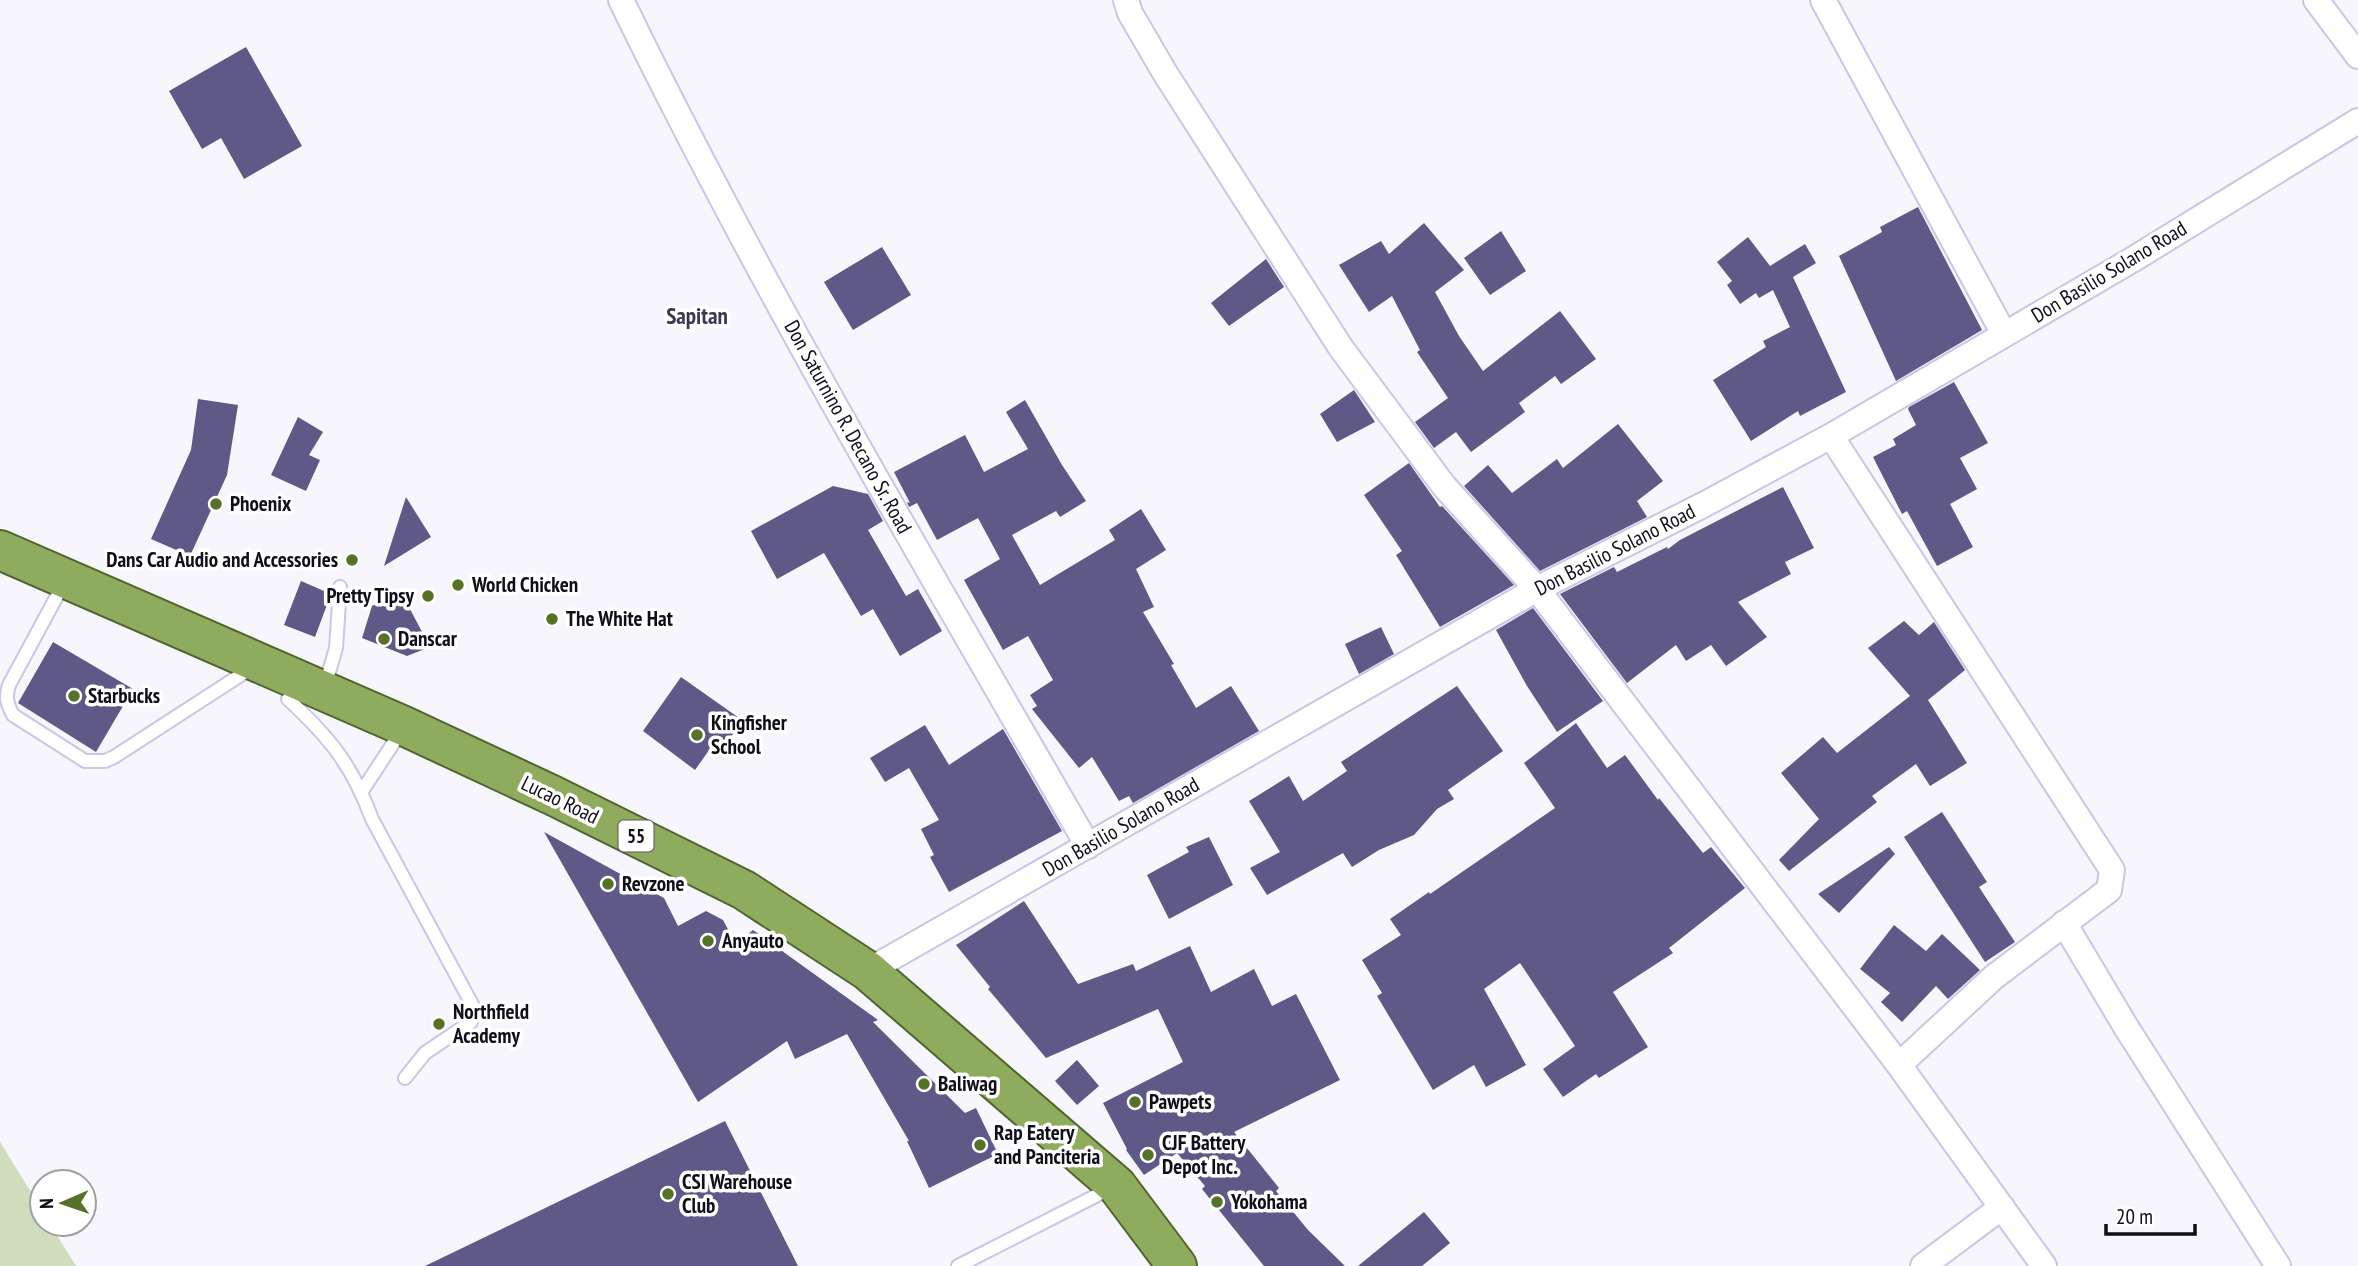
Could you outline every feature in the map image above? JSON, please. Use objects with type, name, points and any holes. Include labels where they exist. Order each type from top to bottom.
[{"type":"highway","name":"Lucao Road","points":[[0,550],[258,663],[306,696],[404,726],[552,795],[744,890],[868,971],[1117,1186],[1177,1266]]},
{"type":"street","name":"Don Saturnino R. Decano Sr. Road","points":[[621,0],[669,99],[845,426],[1088,846]]},
{"type":"street","points":[[1126,0],[1130,13],[1165,73],[1341,348],[1444,486],[1537,589],[1899,1065],[2044,1266]]},
{"type":"street","points":[[1823,0],[2004,334]]},
{"type":"street","points":[[2316,0],[2358,56]]},
{"type":"street","name":"Don Basilio Solano Road","points":[[868,971],[1537,589],[1705,504],[1831,436],[2144,253],[2358,121]]},
{"type":"street","points":[[1831,436],[2112,870],[2109,890],[1994,977],[1899,1065]]},
{"type":"street","points":[[2064,923],[2126,1027],[2278,1266]]},
{"type":"street","points":[[1923,1266],[2002,1207]]},
{"type":"lane","points":[[66,579],[9,685],[7,705],[13,715],[85,761],[95,763],[114,757],[258,663]]},
{"type":"lane","points":[[340,587],[336,648],[306,696],[321,729],[362,791],[372,819],[474,1007],[471,1022],[425,1053],[405,1078]]},
{"type":"lane","points":[[362,791],[404,726]]},
{"type":"lane","points":[[958,1266],[1117,1186]]},
{"type":"green space","points":[[0,1142],[28,1187],[28,1238],[59,1238],[76,1266],[0,1266]]},
{"type":"building","points":[[246,47],[302,146],[244,179],[221,138],[202,149],[169,91]]},
{"type":"building","points":[[1918,207],[1982,330],[1896,381],[1839,256],[1882,232],[1880,227]]},
{"type":"building","points":[[1424,223],[1464,270],[1435,292],[1459,336],[1483,371],[1560,311],[1596,359],[1561,384],[1555,376],[1519,403],[1525,412],[1471,452],[1456,432],[1434,448],[1415,422],[1448,398],[1417,352],[1420,350],[1392,296],[1369,312],[1339,265],[1381,241],[1389,254]]},
{"type":"building","points":[[1501,231],[1526,271],[1490,295],[1464,258]]},
{"type":"building","points":[[1748,237],[1770,266],[1805,244],[1816,263],[1793,277],[1846,392],[1800,416],[1798,411],[1751,441],[1713,380],[1766,347],[1763,341],[1790,327],[1773,290],[1759,298],[1756,293],[1740,304],[1727,285],[1732,281],[1717,262]]},
{"type":"building","points":[[882,247],[911,295],[853,330],[824,282]]},
{"type":"building","points":[[1266,259],[1284,287],[1229,326],[1211,303]]},
{"type":"building","points":[[1954,382],[1988,443],[1960,458],[1977,489],[1950,504],[1973,547],[1937,566],[1907,511],[1902,514],[1873,457],[1896,445],[1893,439],[1916,425],[1909,407]]},
{"type":"building","points":[[1354,390],[1375,422],[1337,442],[1320,414]]},
{"type":"building","points":[[198,399],[238,405],[227,475],[190,556],[151,539],[191,450]]},
{"type":"building","points":[[1025,400],[1086,501],[1060,517],[1056,511],[1012,535],[1040,585],[1115,540],[1109,530],[1141,509],[1166,550],[1136,569],[1154,607],[1143,612],[1174,664],[1171,665],[1196,708],[1231,686],[1259,731],[1133,803],[1129,796],[1119,801],[1092,757],[1079,768],[1032,709],[1037,706],[1030,695],[1053,680],[1028,636],[1003,650],[964,580],[1000,559],[978,518],[937,540],[917,503],[909,507],[907,502],[910,503],[894,472],[965,435],[984,472],[1028,449],[1006,412]]},
{"type":"building","points":[[298,417],[323,432],[309,455],[320,460],[306,491],[271,475]]},
{"type":"building","points":[[1618,424],[1663,481],[1637,501],[1647,517],[1540,571],[1464,486],[1488,465],[1512,493],[1557,459],[1563,468]]},
{"type":"building","points":[[1409,463],[1440,507],[1442,506],[1514,585],[1440,627],[1396,555],[1402,551],[1364,495]]},
{"type":"building","points":[[833,486],[868,494],[883,521],[868,530],[906,596],[918,589],[942,631],[900,656],[873,609],[861,616],[824,553],[777,579],[751,531]]},
{"type":"building","points":[[1783,487],[1814,548],[1785,562],[1791,574],[1738,602],[1767,637],[1726,666],[1711,645],[1686,661],[1676,645],[1627,683],[1560,594],[1614,567],[1617,572],[1667,547],[1668,549],[1680,540]]},
{"type":"building","points":[[406,497],[431,537],[384,566]]},
{"type":"building","points":[[301,581],[331,594],[315,637],[284,625]]},
{"type":"building","points":[[401,592],[430,647],[407,656],[362,638],[372,606]]},
{"type":"building","points":[[1533,608],[1603,701],[1557,732],[1527,686],[1496,630]]},
{"type":"building","points":[[1904,621],[1919,635],[1934,622],[1965,670],[1928,700],[1967,763],[1930,786],[1916,764],[1872,796],[1877,802],[1789,871],[1779,860],[1819,819],[1781,773],[1823,737],[1837,753],[1910,696],[1868,648]]},
{"type":"building","points":[[1381,627],[1394,654],[1359,674],[1345,644]]},
{"type":"building","points":[[53,642],[133,689],[96,752],[18,703]]},
{"type":"building","points":[[681,677],[742,720],[725,746],[717,739],[695,770],[643,731]]},
{"type":"building","points":[[1457,686],[1503,751],[1448,790],[1454,799],[1437,809],[1414,835],[1379,850],[1352,867],[1343,853],[1267,895],[1250,868],[1280,852],[1249,801],[1289,776],[1303,801],[1347,771],[1341,762]]},
{"type":"building","points":[[1576,723],[1607,768],[1625,755],[1658,800],[1659,798],[1703,853],[1711,847],[1745,888],[1669,948],[1673,953],[1613,992],[1648,1047],[1599,1078],[1596,1074],[1563,1097],[1543,1069],[1575,1046],[1520,963],[1484,989],[1526,1065],[1486,1087],[1474,1065],[1433,1090],[1377,996],[1382,993],[1362,960],[1401,935],[1390,919],[1555,808],[1524,763]]},
{"type":"building","points":[[925,725],[949,765],[1003,729],[1062,831],[949,892],[930,857],[934,855],[921,829],[939,820],[909,768],[885,782],[870,758]]},
{"type":"building","points":[[1942,812],[1987,882],[1979,887],[2015,942],[1985,962],[1904,837]]},
{"type":"building","points":[[544,832],[664,898],[678,926],[706,911],[723,920],[736,944],[753,930],[878,1020],[873,1022],[965,1113],[976,1108],[998,1154],[929,1188],[909,1141],[847,1034],[795,1059],[787,1041],[698,1102]]},
{"type":"building","points":[[1209,837],[1233,885],[1169,919],[1147,875],[1189,852],[1186,847]]},
{"type":"building","points":[[1889,847],[1895,854],[1839,913],[1818,894]]},
{"type":"building","points":[[1024,901],[1078,984],[1133,964],[1136,971],[1190,946],[1211,992],[1254,969],[1272,1006],[1296,994],[1340,1080],[1234,1132],[1279,1188],[1276,1191],[1308,1230],[1345,1266],[1264,1266],[1202,1189],[1205,1186],[1177,1153],[1144,1175],[1126,1150],[1103,1103],[1183,1062],[1158,1009],[1046,1058],[988,989],[990,987],[956,945]]},
{"type":"building","points":[[1894,925],[1926,951],[1942,934],[1980,970],[1948,999],[1936,986],[1902,1022],[1881,1002],[1890,993],[1860,969]]},
{"type":"building","points":[[1077,1060],[1099,1086],[1077,1105],[1055,1081]]},
{"type":"building","name":"CSI Warehouse Club","points":[[725,1121],[798,1266],[425,1266]]},
{"type":"building","points":[[1424,1212],[1450,1243],[1422,1266],[1358,1266]]},
{"type":"place","name":"Phoenix","points":[[216,504]]},
{"type":"place","name":"Dans Car Audio and Accessories","points":[[352,560]]},
{"type":"place","name":"World Chicken","points":[[458,585]]},
{"type":"place","name":"Pretty Tipsy","points":[[428,596]]},
{"type":"place","name":"The White Hat","points":[[552,619]]},
{"type":"place","name":"Danscar","points":[[384,639]]},
{"type":"place","name":"Starbucks","points":[[74,696]]},
{"type":"place","name":"Kingfisher School","points":[[697,735]]},
{"type":"place","name":"Revzone","points":[[608,884]]},
{"type":"place","name":"Anyauto","points":[[708,941]]},
{"type":"place","name":"Northfield Academy","points":[[439,1024]]},
{"type":"place","name":"Baliwag","points":[[924,1084]]},
{"type":"place","name":"Pawpets","points":[[1135,1102]]},
{"type":"place","name":"Rap Eatery and Panciteria","points":[[980,1145]]},
{"type":"place","name":"CJF Battery Depot Inc.","points":[[1148,1155]]},
{"type":"place","name":"CSI Warehouse Club","points":[[668,1194]]},
{"type":"place","name":"Yokohama","points":[[1217,1202]]},
{"type":"district","name":"Sapitan","points":[[697,316]]}]
